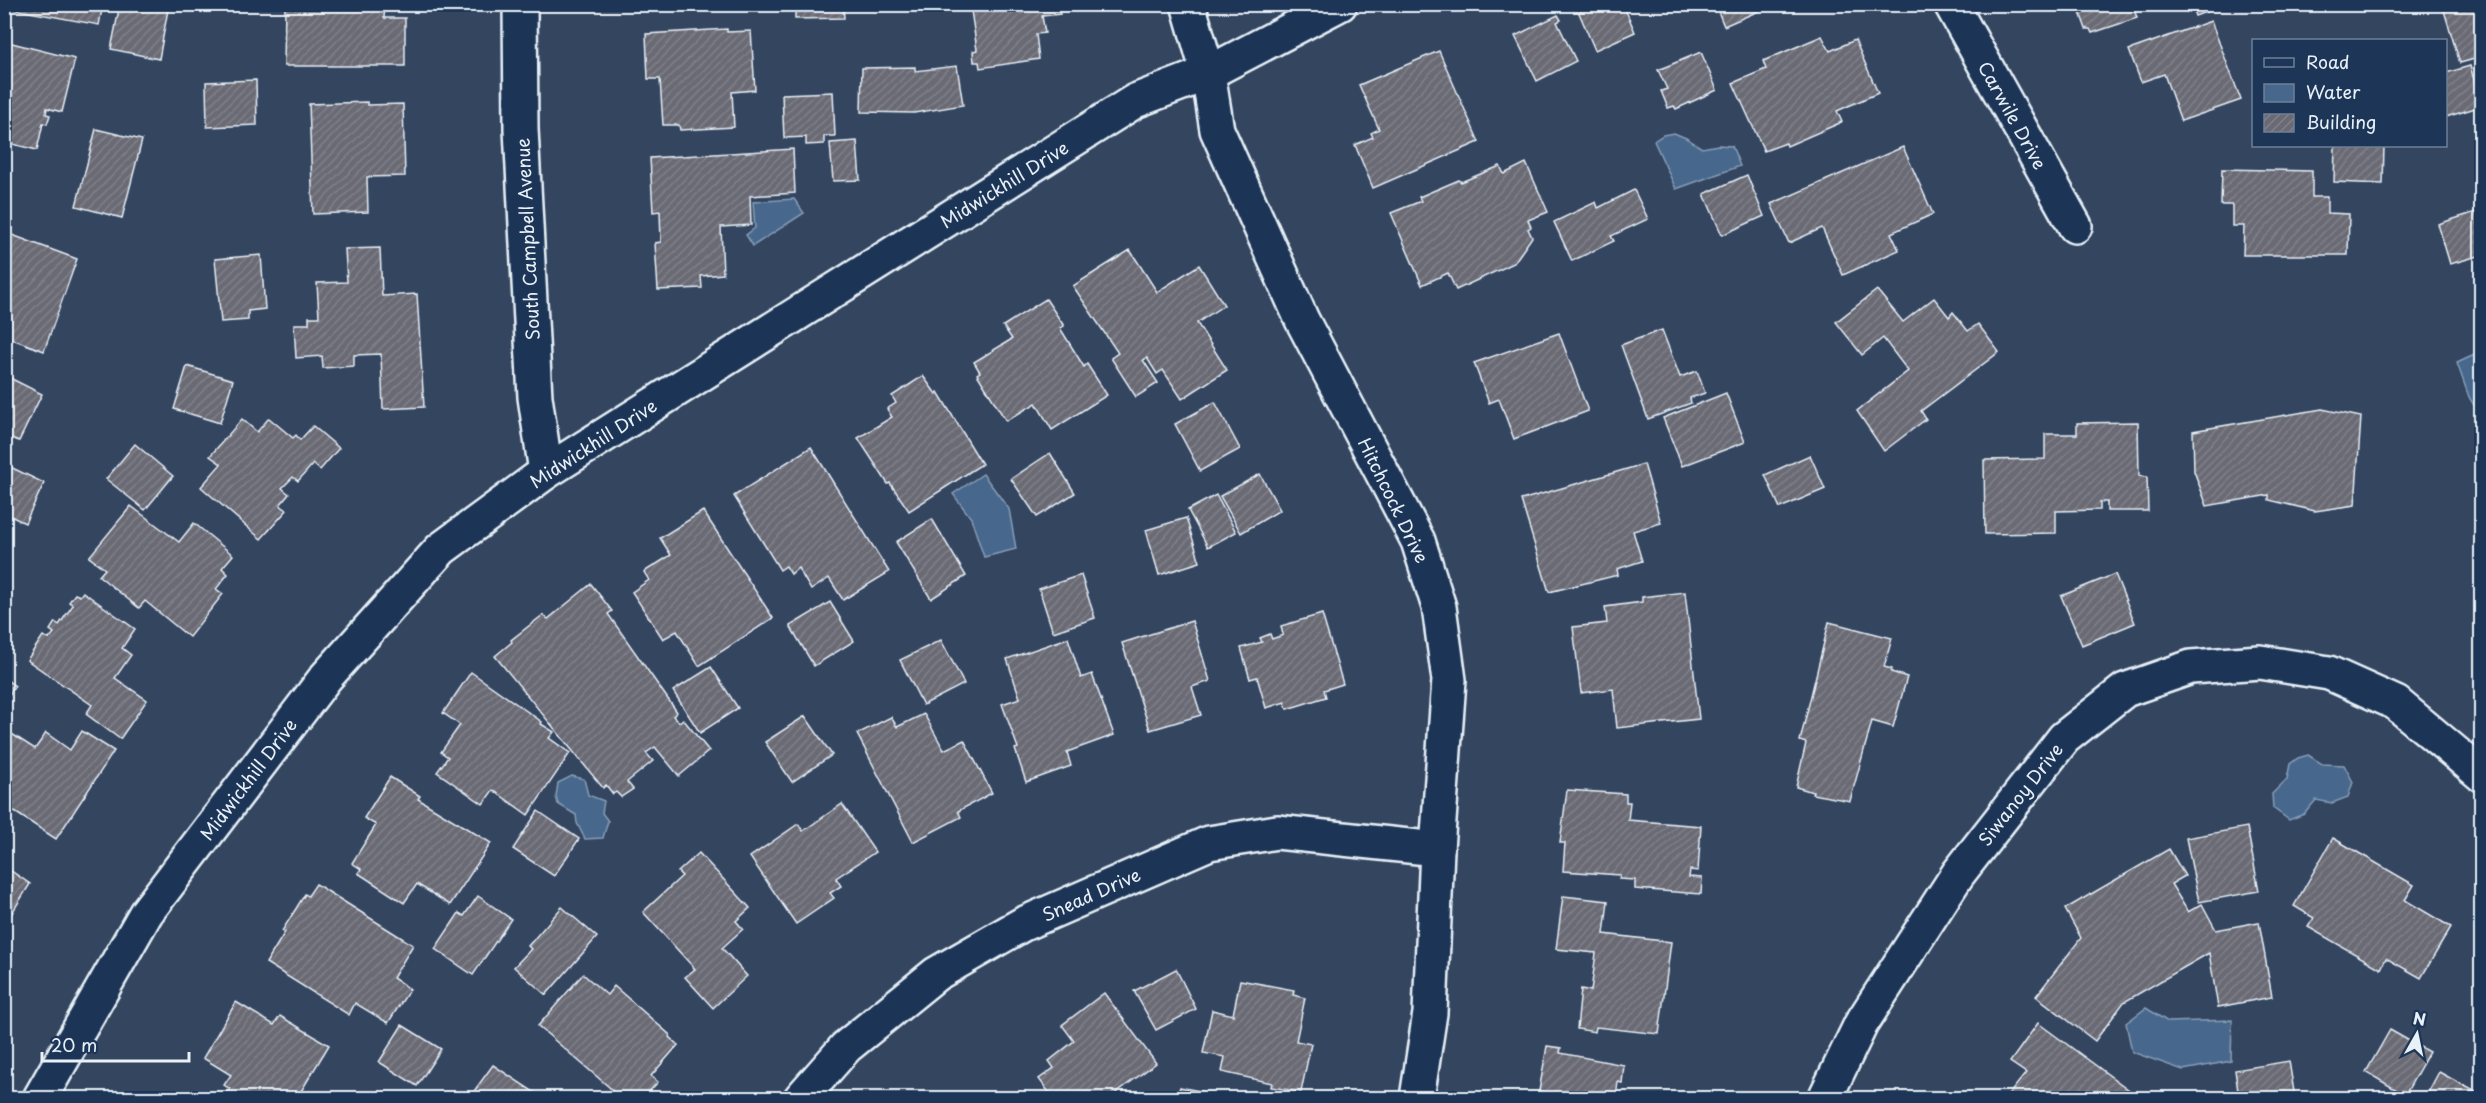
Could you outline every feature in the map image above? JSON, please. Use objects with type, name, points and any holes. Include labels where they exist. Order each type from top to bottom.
[{"type":"street","name":"South Campbell Avenue","points":[[520,4],[521,129],[535,398],[546,472]]},
{"type":"street","name":"Hitchcock Drive","points":[[1188,4],[1208,73],[1217,130],[1302,320],[1418,542],[1439,607],[1449,680],[1437,849],[1431,1013],[1417,1098]]},
{"type":"street","name":"Midwickhill Drive","points":[[40,1098],[146,913],[326,676],[441,549],[546,472],[1136,101],[1208,73],[1340,4]]},
{"type":"street","name":"Carwile Drive","points":[[1951,4],[2075,226]]},
{"type":"street","name":"Siwanoy Drive","points":[[1825,1098],[1861,1024],[1958,874],[2064,738],[2125,690],[2191,667],[2260,662],[2329,673],[2396,703],[2481,775]]},
{"type":"street","name":"Snead Drive","points":[[801,1098],[846,1047],[936,974],[1023,924],[1209,843],[1277,832],[1437,849]]},
{"type":"water","points":[[1674,133],[1702,148],[1718,145],[1732,146],[1740,166],[1676,189],[1654,141],[1663,135]]},
{"type":"water","points":[[794,199],[804,213],[753,246],[746,235],[755,228],[753,202]]},
{"type":"water","points":[[2481,352],[2481,417],[2469,397],[2457,363]]},
{"type":"water","points":[[983,474],[1009,509],[1016,549],[984,557],[971,518],[953,494]]},
{"type":"water","points":[[2308,755],[2322,764],[2344,765],[2353,782],[2348,797],[2332,803],[2316,800],[2304,814],[2289,820],[2273,808],[2272,794],[2287,779],[2290,764]]},
{"type":"water","points":[[572,776],[584,779],[588,795],[604,801],[602,813],[608,821],[603,838],[585,839],[577,823],[576,815],[558,804],[556,797],[558,783]]},
{"type":"water","points":[[2146,1008],[2168,1022],[2232,1020],[2231,1061],[2183,1070],[2132,1052],[2126,1023]]},
{"type":"building","points":[[8,4],[103,4],[99,25],[7,8]]},
{"type":"building","points":[[120,4],[169,4],[159,59],[111,49]]},
{"type":"building","points":[[285,4],[385,4],[384,18],[405,18],[405,66],[284,66]]},
{"type":"building","points":[[795,4],[843,4],[844,18],[795,19]]},
{"type":"building","points":[[970,4],[1058,4],[1060,14],[1042,16],[1045,33],[1036,34],[1039,59],[980,68],[979,62],[974,62],[973,51],[977,50]]},
{"type":"building","points":[[1623,4],[1635,32],[1595,50],[1576,6]]},
{"type":"building","points":[[1715,4],[1775,4],[1724,26]]},
{"type":"building","points":[[2077,4],[2147,4],[2135,12],[2137,18],[2092,33],[2090,29],[2086,29]]},
{"type":"building","points":[[2191,4],[2227,4],[2195,16]]},
{"type":"building","points":[[2442,4],[2482,4],[2482,57],[2460,63]]},
{"type":"building","points":[[1558,15],[1561,20],[1557,22],[1576,61],[1537,81],[1515,36]]},
{"type":"building","points":[[2211,21],[2241,100],[2181,121],[2164,74],[2141,82],[2129,50]]},
{"type":"building","points":[[727,29],[727,32],[751,31],[755,90],[732,92],[734,127],[680,130],[679,125],[663,125],[660,79],[648,79],[646,34]]},
{"type":"building","points":[[1822,36],[1830,51],[1855,40],[1878,93],[1837,111],[1842,122],[1787,146],[1786,143],[1764,151],[1733,83],[1766,69],[1763,61]]},
{"type":"building","points":[[4,41],[75,59],[62,112],[47,108],[46,114],[50,115],[47,124],[43,123],[37,150],[4,142]]},
{"type":"building","points":[[1439,51],[1479,142],[1373,188],[1355,145],[1373,137],[1371,133],[1379,129],[1359,85]]},
{"type":"building","points":[[1701,52],[1717,90],[1676,109],[1674,106],[1668,108],[1661,91],[1667,89],[1658,70]]},
{"type":"building","points":[[957,66],[963,105],[914,113],[861,112],[862,68],[915,67],[915,71]]},
{"type":"building","points":[[2470,66],[2482,106],[2447,117],[2447,73]]},
{"type":"building","points":[[256,80],[257,125],[207,127],[206,82]]},
{"type":"building","points":[[833,92],[835,136],[824,136],[824,144],[806,145],[806,137],[784,138],[782,94]]},
{"type":"building","points":[[367,102],[367,105],[403,104],[405,176],[367,177],[368,212],[313,214],[309,104]]},
{"type":"building","points":[[96,129],[142,140],[122,218],[76,206]]},
{"type":"building","points":[[857,141],[860,180],[833,181],[830,143]]},
{"type":"building","points":[[1903,147],[1933,214],[1891,233],[1899,250],[1843,275],[1822,228],[1789,243],[1771,204]]},
{"type":"building","points":[[2335,147],[2384,147],[2383,184],[2334,182]]},
{"type":"building","points":[[793,149],[795,193],[750,196],[751,225],[721,227],[723,274],[701,276],[702,288],[658,290],[655,243],[661,242],[660,211],[653,212],[650,158]]},
{"type":"building","points":[[1526,163],[1548,212],[1528,220],[1531,227],[1528,229],[1532,237],[1514,263],[1456,290],[1448,273],[1422,285],[1391,213],[1421,201],[1419,197],[1459,180],[1461,182],[1500,166],[1504,174]]},
{"type":"building","points":[[2222,169],[2312,171],[2312,197],[2327,197],[2327,213],[2349,214],[2348,255],[2243,255],[2244,226],[2232,226],[2232,205],[2221,205]]},
{"type":"building","points":[[1747,175],[1764,216],[1722,235],[1704,194]]},
{"type":"building","points":[[1634,190],[1648,219],[1611,236],[1614,241],[1572,261],[1554,222],[1596,202],[1598,208]]},
{"type":"building","points":[[2476,212],[2482,230],[2482,255],[2450,264],[2438,224]]},
{"type":"building","points":[[4,232],[77,259],[44,351],[4,336]]},
{"type":"building","points":[[380,248],[382,296],[417,294],[424,407],[383,409],[381,354],[354,355],[354,366],[323,368],[322,356],[296,358],[294,324],[309,324],[309,317],[319,317],[317,283],[347,282],[345,249]]},
{"type":"building","points":[[1130,250],[1157,292],[1199,265],[1224,305],[1197,323],[1227,370],[1182,399],[1163,370],[1157,374],[1147,358],[1143,360],[1158,383],[1136,397],[1111,358],[1118,353],[1073,286]]},
{"type":"building","points":[[261,255],[265,309],[248,311],[248,320],[221,322],[215,259]]},
{"type":"building","points":[[1877,290],[1903,322],[1934,298],[1949,317],[1953,312],[1968,331],[1978,324],[1999,352],[1921,411],[1926,419],[1884,451],[1857,411],[1908,371],[1883,338],[1862,355],[1836,322]]},
{"type":"building","points":[[1046,299],[1064,326],[1060,328],[1084,367],[1087,364],[1107,395],[1052,430],[1036,403],[1006,421],[977,374],[980,372],[974,362],[1012,339],[1003,326]]},
{"type":"building","points":[[1662,330],[1680,377],[1697,371],[1705,393],[1690,398],[1691,403],[1648,419],[1621,345]]},
{"type":"building","points":[[1559,333],[1588,411],[1514,439],[1499,399],[1489,403],[1474,363]]},
{"type":"building","points":[[187,366],[233,380],[220,423],[174,409]]},
{"type":"building","points":[[4,375],[42,394],[19,441],[4,435]]},
{"type":"building","points":[[923,376],[936,394],[938,392],[982,464],[909,511],[858,438],[892,417],[887,409],[896,403],[892,396]]},
{"type":"building","points":[[1726,393],[1745,442],[1682,466],[1663,418]]},
{"type":"building","points":[[1215,402],[1240,449],[1200,471],[1175,424]]},
{"type":"building","points":[[2322,409],[2361,417],[2355,505],[2315,511],[2269,500],[2269,495],[2207,506],[2194,471],[2193,431]]},
{"type":"building","points":[[269,418],[293,438],[296,435],[300,440],[313,426],[339,448],[320,470],[313,464],[298,481],[293,477],[282,488],[289,494],[280,505],[287,510],[261,539],[201,487],[221,464],[210,456],[242,419],[257,432]]},
{"type":"building","points":[[2138,422],[2139,476],[2147,477],[2148,511],[2107,511],[2107,502],[2100,502],[2100,510],[2056,511],[2056,533],[1985,534],[1984,460],[2045,459],[2045,434],[2077,434],[2077,423]]},
{"type":"building","points":[[135,444],[173,476],[145,510],[106,479]]},
{"type":"building","points":[[811,447],[889,572],[843,600],[829,578],[811,590],[798,568],[791,574],[786,566],[780,570],[734,496]]},
{"type":"building","points":[[1050,453],[1075,493],[1037,517],[1011,479]]},
{"type":"building","points":[[1810,455],[1825,489],[1780,508],[1765,475]]},
{"type":"building","points":[[4,464],[44,483],[25,523],[4,513]]},
{"type":"building","points":[[1644,464],[1661,523],[1633,531],[1642,561],[1617,569],[1618,575],[1549,592],[1521,500]]},
{"type":"building","points":[[1260,474],[1280,510],[1241,533],[1220,496]]},
{"type":"building","points":[[1216,495],[1236,532],[1208,547],[1188,510]]},
{"type":"building","points":[[131,506],[179,542],[194,523],[233,555],[222,568],[228,574],[216,589],[223,594],[189,637],[145,601],[139,608],[99,576],[105,569],[89,557]]},
{"type":"building","points":[[703,511],[773,618],[699,666],[677,631],[663,639],[632,592],[649,580],[644,572],[671,555],[660,538]]},
{"type":"building","points":[[1186,518],[1200,562],[1159,575],[1146,530]]},
{"type":"building","points":[[932,519],[966,576],[931,599],[896,542]]},
{"type":"building","points":[[2115,574],[2135,623],[2082,645],[2061,596]]},
{"type":"building","points":[[1081,575],[1095,618],[1053,632],[1039,589]]},
{"type":"building","points":[[591,584],[612,611],[608,614],[677,712],[673,716],[679,722],[683,719],[709,751],[679,776],[655,747],[646,753],[653,761],[627,782],[633,789],[621,797],[616,792],[613,794],[606,785],[603,788],[495,656],[543,615],[548,619]]},
{"type":"building","points":[[83,592],[135,629],[122,648],[131,655],[115,678],[147,700],[120,739],[86,714],[92,705],[27,660],[43,636],[49,639],[54,633],[50,630],[55,622],[59,625],[73,605],[69,602],[75,594],[80,596]]},
{"type":"building","points":[[1685,592],[1699,719],[1617,728],[1613,689],[1581,693],[1573,627],[1607,623],[1605,607],[1642,602],[1642,597]]},
{"type":"building","points":[[830,602],[854,641],[814,666],[790,626]]},
{"type":"building","points":[[1322,614],[1343,684],[1324,690],[1326,697],[1287,709],[1285,702],[1266,708],[1257,677],[1250,679],[1241,648],[1262,642],[1260,638],[1270,634],[1272,639],[1283,635],[1281,626]]},
{"type":"building","points":[[1192,621],[1210,681],[1192,687],[1201,715],[1150,730],[1122,643]]},
{"type":"building","points":[[1829,622],[1892,638],[1884,667],[1907,677],[1893,727],[1872,721],[1850,801],[1812,794],[1813,792],[1796,787],[1806,743],[1800,741]]},
{"type":"building","points":[[1068,638],[1081,678],[1092,674],[1114,735],[1067,752],[1071,766],[1026,782],[1015,749],[1018,748],[1002,704],[1020,698],[1007,659]]},
{"type":"building","points":[[941,640],[964,684],[923,705],[900,660]]},
{"type":"building","points":[[711,667],[738,708],[700,733],[673,691]]},
{"type":"building","points":[[471,672],[542,722],[541,724],[554,732],[549,738],[570,753],[528,815],[493,790],[483,804],[437,772],[448,757],[441,752],[460,725],[443,713]]},
{"type":"building","points":[[4,678],[15,686],[4,702]]},
{"type":"building","points":[[924,714],[944,750],[964,740],[992,793],[958,811],[961,817],[913,842],[857,734],[891,717],[897,727]]},
{"type":"building","points":[[805,716],[832,755],[792,782],[765,742]]},
{"type":"building","points":[[7,731],[35,749],[46,733],[70,750],[82,731],[114,751],[56,839],[4,805],[4,734]]},
{"type":"building","points":[[390,777],[420,796],[418,799],[491,843],[450,905],[417,884],[404,903],[358,873],[361,869],[352,863],[376,825],[364,818]]},
{"type":"building","points":[[1567,790],[1626,794],[1626,802],[1630,802],[1628,820],[1701,826],[1698,871],[1690,870],[1689,877],[1702,878],[1701,894],[1635,889],[1635,880],[1619,879],[1620,875],[1563,871],[1565,843],[1560,843]]},
{"type":"building","points":[[842,804],[875,852],[836,878],[841,886],[830,893],[834,898],[796,924],[750,857],[798,824],[803,831]]},
{"type":"building","points":[[538,811],[579,839],[554,876],[513,849]]},
{"type":"building","points":[[2247,827],[2259,891],[2199,902],[2186,838]]},
{"type":"building","points":[[2333,838],[2414,885],[2405,900],[2451,927],[2421,978],[2386,958],[2381,969],[2308,927],[2314,918],[2294,906]]},
{"type":"building","points":[[2169,849],[2185,876],[2171,884],[2188,912],[2202,904],[2216,930],[2259,922],[2272,997],[2218,1007],[2209,953],[2124,1002],[2095,1041],[2036,996],[2081,938],[2065,909]]},
{"type":"building","points":[[699,853],[750,908],[736,921],[743,929],[722,948],[747,976],[713,1008],[685,977],[695,969],[643,912],[682,876],[678,872]]},
{"type":"building","points":[[4,866],[30,884],[10,916],[7,914],[4,919]]},
{"type":"building","points":[[316,884],[413,945],[393,978],[410,989],[388,1023],[355,1003],[349,1015],[266,963],[285,932],[282,931],[305,894],[308,896]]},
{"type":"building","points":[[478,896],[511,919],[473,975],[435,949],[459,913],[464,916]]},
{"type":"building","points":[[1563,896],[1608,901],[1604,934],[1671,942],[1659,1034],[1596,1027],[1595,1032],[1577,1029],[1581,989],[1591,991],[1596,953],[1556,949]]},
{"type":"building","points":[[562,907],[597,937],[546,995],[514,967],[531,949],[528,946]]},
{"type":"building","points":[[1176,969],[1196,1009],[1156,1030],[1134,991]]},
{"type":"building","points":[[583,974],[607,995],[614,986],[670,1035],[669,1037],[678,1045],[651,1076],[658,1082],[643,1098],[619,1098],[538,1026]]},
{"type":"building","points":[[1240,980],[1294,990],[1293,995],[1305,998],[1296,1041],[1311,1044],[1301,1092],[1271,1087],[1272,1083],[1222,1072],[1225,1057],[1203,1053],[1212,1010],[1233,1015]]},
{"type":"building","points":[[1104,993],[1156,1063],[1109,1098],[1053,1098],[1039,1079],[1054,1068],[1049,1061],[1074,1041],[1062,1025]]},
{"type":"building","points":[[236,1002],[274,1025],[280,1016],[329,1045],[297,1098],[237,1098],[227,1092],[230,1089],[224,1085],[231,1075],[203,1058]]},
{"type":"building","points":[[2038,1023],[2140,1098],[2006,1098],[2026,1073],[2010,1062]]},
{"type":"building","points":[[402,1025],[441,1049],[417,1086],[379,1062]]},
{"type":"building","points":[[2390,1030],[2429,1052],[2405,1095],[2366,1072]]},
{"type":"building","points":[[1547,1046],[1561,1048],[1560,1053],[1624,1065],[1622,1083],[1618,1082],[1616,1097],[1621,1098],[1544,1098],[1545,1092],[1539,1091]]},
{"type":"building","points":[[2289,1061],[2295,1098],[2239,1098],[2235,1070]]},
{"type":"building","points":[[493,1065],[543,1098],[469,1098]]},
{"type":"building","points":[[2439,1072],[2476,1092],[2473,1098],[2425,1098]]},
{"type":"building","points":[[1180,1087],[1228,1097],[1228,1098],[1177,1098]]}]
